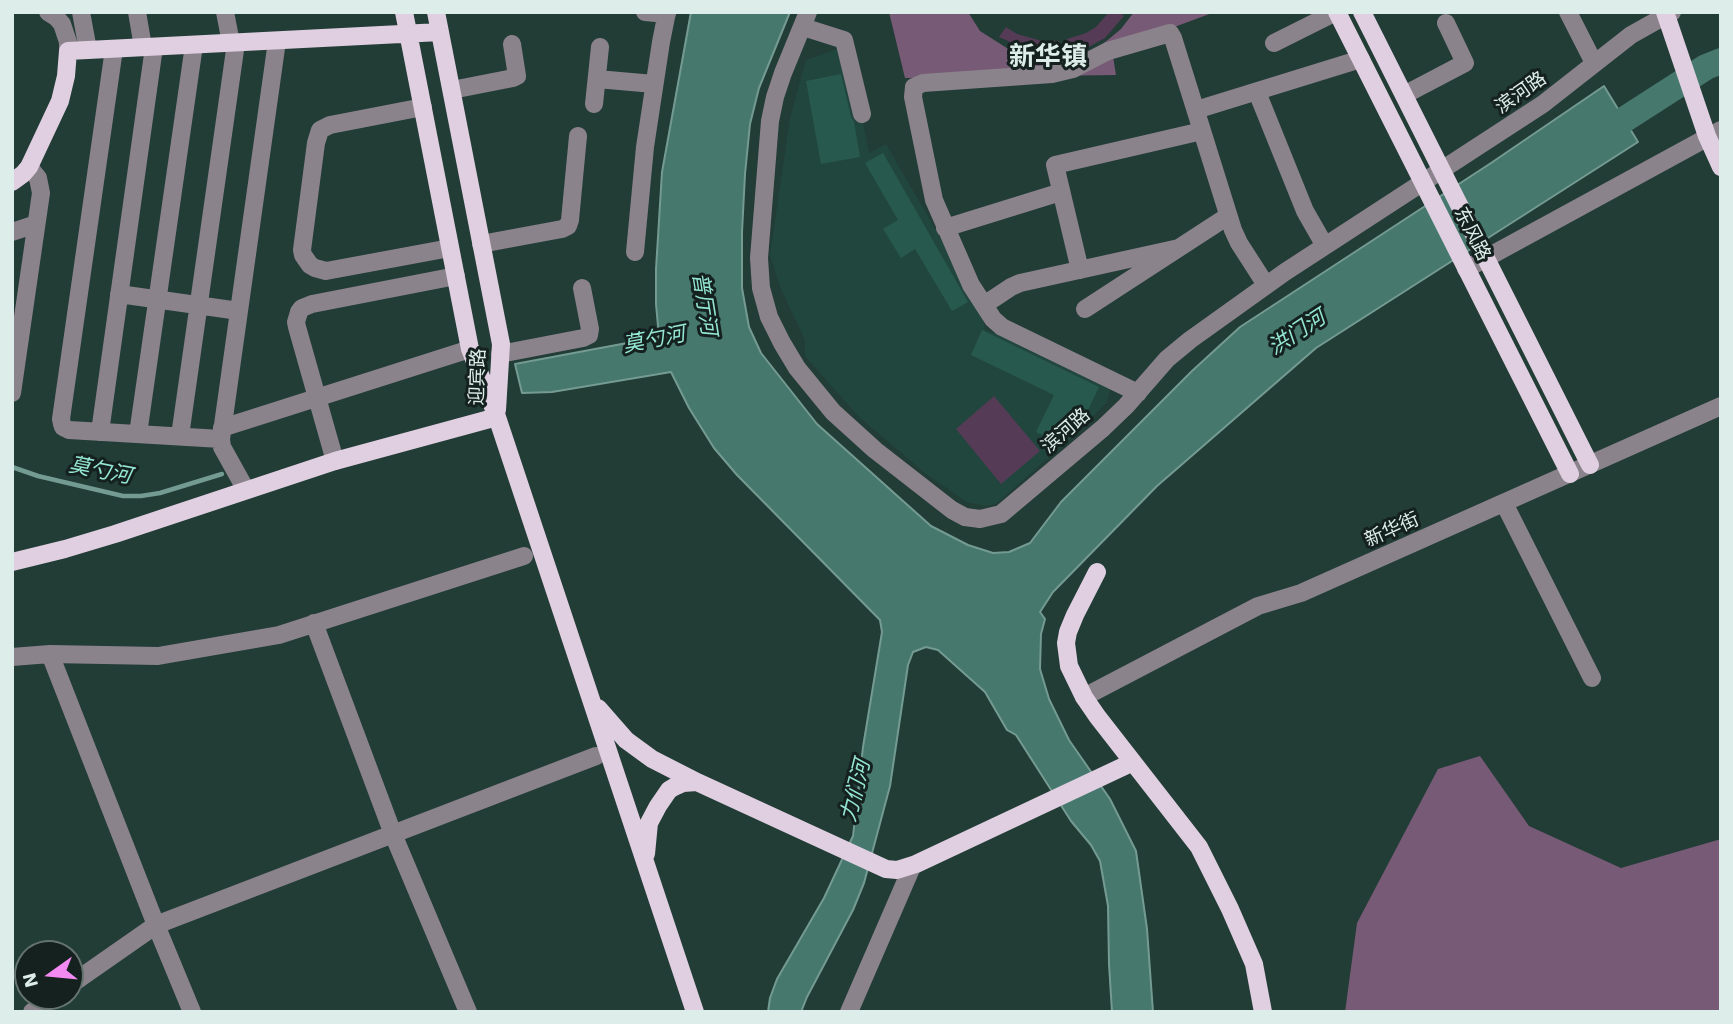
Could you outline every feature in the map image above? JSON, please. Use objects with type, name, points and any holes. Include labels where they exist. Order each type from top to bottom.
[{"type":"main road","name":"迎宾路","points":[[404,12],[470,349],[497,417]]},
{"type":"main road","name":"迎宾路","points":[[436,12],[501,344],[497,417]]},
{"type":"main road","name":"东风路","points":[[1336,12],[1570,474]]},
{"type":"main road","name":"东风路","points":[[1362,12],[1590,465]]},
{"type":"main road","points":[[1667,13],[1714,133],[1721,167]]},
{"type":"main road","points":[[12,182],[29,167],[60,101],[68,51],[440,32]]},
{"type":"main road","points":[[12,562],[114,534],[335,461],[497,417],[695,1012]]},
{"type":"main road","points":[[1097,572],[1075,615],[1066,643],[1069,666],[1097,716],[1199,847],[1254,964],[1263,1012]]},
{"type":"main road","points":[[590,696],[613,727],[639,751],[666,767],[886,869],[897,870],[916,864],[1133,762]]},
{"type":"main road","points":[[614,769],[624,756],[639,751]]},
{"type":"main road","points":[[649,874],[646,853],[648,832],[653,814],[667,791],[669,775],[666,767]]},
{"type":"main road","points":[[626,805],[633,808],[650,808],[678,785],[697,782]]},
{"type":"street","points":[[48,12],[62,24],[68,51]]},
{"type":"street","points":[[81,12],[88,50]]},
{"type":"street","points":[[100,432],[149,47],[137,12]]},
{"type":"street","points":[[180,436],[233,43],[225,12]]},
{"type":"street","points":[[635,252],[640,186],[667,13],[645,12]]},
{"type":"street","points":[[1275,43],[1336,12]]},
{"type":"street","points":[[1568,12],[1594,64]]},
{"type":"street","name":"滨河路","points":[[806,20],[778,85],[770,121],[759,258],[764,303],[778,337],[797,368],[833,412],[875,450],[952,510],[965,517],[980,519],[1001,514],[1104,428],[1178,348],[1266,285],[1543,104],[1631,35],[1667,13]]},
{"type":"street","points":[[806,20],[844,40],[862,114]]},
{"type":"street","points":[[1404,95],[1465,63],[1446,23]]},
{"type":"street","points":[[1138,393],[1002,327],[993,319],[971,285],[934,200],[913,97],[914,87],[918,84],[1052,74],[1073,69],[1108,51],[1170,33],[1228,216],[1239,243],[1266,285]]},
{"type":"street","points":[[246,491],[222,447],[221,433],[277,41]]},
{"type":"street","points":[[452,90],[517,76],[512,44]]},
{"type":"street","points":[[138,434],[194,45]]},
{"type":"street","points":[[594,104],[600,47]]},
{"type":"street","points":[[114,49],[61,419],[63,428],[180,436],[221,433],[317,398],[470,349]]},
{"type":"street","points":[[1196,110],[1361,60]]},
{"type":"street","points":[[597,79],[654,84]]},
{"type":"street","points":[[1257,92],[1304,211],[1325,246]]},
{"type":"street","points":[[423,107],[330,125],[320,131],[316,143],[302,250],[310,265],[320,271],[332,271],[450,248]]},
{"type":"street","points":[[1080,270],[1055,165],[1202,131]]},
{"type":"street","points":[[1466,269],[1714,133]]},
{"type":"street","points":[[481,244],[568,226],[579,136]]},
{"type":"street","points":[[12,393],[40,186],[38,178],[29,167]]},
{"type":"street","points":[[945,228],[1061,192]]},
{"type":"street","points":[[1085,309],[1228,216]]},
{"type":"street","points":[[12,232],[36,224]]},
{"type":"street","points":[[984,305],[1015,285],[1179,248]]},
{"type":"street","points":[[327,301],[332,271]]},
{"type":"street","points":[[335,461],[296,322],[299,312],[307,305],[456,276]]},
{"type":"street","points":[[500,354],[589,335],[582,288]]},
{"type":"street","points":[[119,294],[239,311]]},
{"type":"street","name":"新华街","points":[[1084,697],[1258,606],[1301,593],[1721,406]]},
{"type":"street","points":[[1504,503],[1592,678]]},
{"type":"street","points":[[12,657],[50,654],[158,656],[279,635],[524,556]]},
{"type":"street","points":[[314,623],[393,834],[468,1012]]},
{"type":"street","points":[[50,654],[192,1012]]},
{"type":"street","points":[[84,975],[156,925],[596,756]]},
{"type":"street","points":[[849,1012],[911,869]]},
{"type":"shaded area","points":[[889,12],[968,12],[980,31],[1010,50],[1036,58],[1070,59],[1098,48],[1121,29],[1134,12],[1215,12],[1112,50],[1116,75],[905,78]]},
{"type":"shaded area","points":[[1109,12],[1119,12],[1124,16],[1105,38],[1070,54],[1067,39],[1096,27]]},
{"type":"shaded area","points":[[1006,27],[1017,34],[1042,41],[1059,41],[1062,55],[1032,52],[999,37]]},
{"type":"shaded area","points":[[848,45],[869,153],[886,144],[982,310],[985,329],[1111,385],[1107,402],[1084,426],[996,504],[985,506],[967,502],[926,474],[858,416],[805,356],[805,340],[780,287],[770,255],[790,118],[806,60]]},
{"type":"shaded area","points":[[994,396],[1040,451],[1001,484],[956,429]]},
{"type":"shaded area","points":[[1480,756],[1529,826],[1621,868],[1721,839],[1721,1012],[1345,1012],[1357,923],[1438,769]]},
{"type":"water","name":"普厅河","points":[[691,12],[790,12],[759,88],[750,124],[745,174],[742,288],[749,327],[761,353],[817,424],[931,526],[968,545],[993,553],[1009,552],[1030,543],[1061,502],[1240,327],[1604,86],[1638,142],[1316,348],[1157,486],[1053,592],[1040,612],[1045,619],[1041,634],[1040,669],[1049,699],[1069,740],[1110,799],[1136,851],[1147,929],[1153,1012],[1112,1012],[1108,906],[1100,861],[1091,845],[1071,821],[1016,735],[1007,730],[985,692],[938,650],[926,647],[913,652],[908,665],[890,786],[864,883],[853,910],[801,1012],[768,1012],[777,979],[824,898],[853,836],[863,747],[882,632],[880,620],[737,475],[714,448],[671,372],[552,392],[522,393],[515,364],[659,337],[656,269],[662,172]]},
{"type":"building","points":[[841,74],[860,157],[821,164],[806,81]]},
{"type":"building","points":[[883,153],[968,302],[952,311],[915,249],[901,258],[883,229],[898,220],[865,163]]},
{"type":"building","points":[[982,330],[1099,387],[1088,410],[1077,405],[1059,443],[1036,432],[1054,395],[971,355]]},
{"type":"waterway","name":"洪门河","points":[[1594,139],[1706,67],[1721,61]]},
{"type":"waterway","name":"莫勺河","points":[[12,467],[38,476],[123,496],[160,493],[222,474]]},
{"type":"district","name":"新华镇","points":[[1048,57]]},
{"type":"water label","name":"力们河","points":[[856,791]]}]
